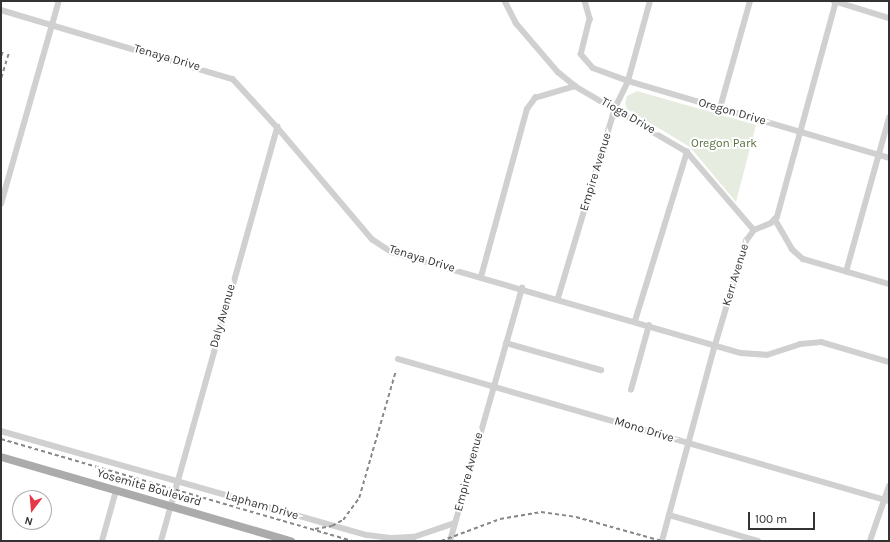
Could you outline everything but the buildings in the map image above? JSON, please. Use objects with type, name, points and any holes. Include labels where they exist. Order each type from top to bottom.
[{"type":"main road","name":"Yosemite Boulevard","points":[[1,457],[291,541]]},
{"type":"street","points":[[1,204],[59,1]]},
{"type":"street","name":"Tioga Drive","points":[[505,1],[519,27],[552,66],[575,86],[615,108],[687,152],[754,230]]},
{"type":"street","name":"Oregon Drive","points":[[585,1],[590,19],[581,54],[593,68],[628,81],[889,158]]},
{"type":"street","name":"Empire Avenue","points":[[558,298],[615,108],[628,81],[650,1]]},
{"type":"street","points":[[720,108],[750,1]]},
{"type":"street","points":[[889,18],[835,1],[775,219],[797,254],[809,262],[889,284]]},
{"type":"street","name":"Tenaya Drive","points":[[1,10],[229,77],[240,84],[377,243],[399,255],[558,298],[715,345],[759,355],[776,353],[800,344],[820,342],[889,362]]},
{"type":"street","points":[[481,277],[528,107],[537,98],[575,86]]},
{"type":"street","points":[[846,272],[889,118]]},
{"type":"street","name":"Daly Avenue","points":[[161,541],[176,482],[277,127]]},
{"type":"street","points":[[635,321],[687,152]]},
{"type":"street","name":"Kerr Avenue","points":[[662,541],[715,345],[746,241],[754,230],[775,219]]},
{"type":"street","name":"Empire Avenue","points":[[450,541],[522,288]]},
{"type":"street","points":[[631,390],[650,325]]},
{"type":"street","points":[[506,343],[601,370]]},
{"type":"street","name":"Mono Drive","points":[[398,359],[887,501]]},
{"type":"street","name":"Lapham Drive","points":[[1,431],[176,482],[380,538],[414,537],[456,523]]},
{"type":"street","points":[[870,541],[887,501],[889,486]]},
{"type":"street","points":[[102,541],[116,491]]},
{"type":"street","points":[[669,515],[758,541]]},
{"type":"green space","name":"Oregon Park","points":[[637,91],[756,125],[736,202],[690,147],[627,109],[625,104],[627,96]]},
{"type":"railway","points":[[1,56],[3,50]]},
{"type":"railway","points":[[1,78],[9,51]]},
{"type":"railway","points":[[315,529],[332,526],[343,520],[359,498],[396,370]]},
{"type":"railway","points":[[1,439],[351,541]]},
{"type":"railway","points":[[441,541],[500,519],[541,512],[576,517],[662,541]]}]
